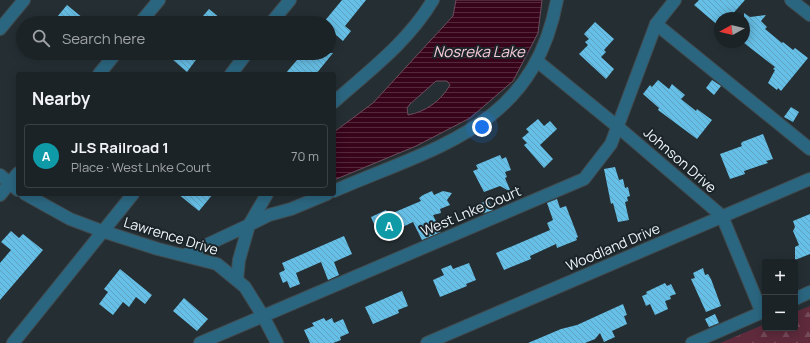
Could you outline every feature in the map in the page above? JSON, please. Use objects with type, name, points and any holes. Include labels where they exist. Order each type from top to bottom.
[{"type":"street","points":[[0,29],[24,0]]},
{"type":"street","points":[[146,16],[159,0]]},
{"type":"street","points":[[277,16],[290,0]]},
{"type":"street","points":[[336,100],[391,53],[415,26],[433,0]]},
{"type":"street","points":[[336,190],[429,151],[482,124],[505,104],[525,81],[537,60],[554,18],[557,0]]},
{"type":"street","name":"West Lnke Court","points":[[200,343],[584,179],[611,144],[656,24],[675,0]]},
{"type":"street","points":[[791,0],[810,15]]},
{"type":"street","points":[[656,24],[810,149]]},
{"type":"street","points":[[101,72],[110,60]]},
{"type":"street","points":[[233,72],[242,60]]},
{"type":"street","name":"Johnson Drive","points":[[537,60],[722,216],[762,307]]},
{"type":"street","points":[[0,175],[13,187],[0,195]]},
{"type":"street","name":"Woodland Drive","points":[[427,343],[810,179]]},
{"type":"street","name":"Lawrence Drive","points":[[29,196],[70,218],[102,231],[158,249],[217,264],[245,287],[263,316],[276,343]]},
{"type":"street","points":[[13,343],[131,196]]},
{"type":"street","points":[[237,280],[239,260],[249,225],[266,196]]},
{"type":"street","points":[[185,255],[268,215],[291,209],[322,196]]},
{"type":"street","points":[[798,298],[810,292]]},
{"type":"street","points":[[692,343],[762,313]]},
{"type":"green space","points":[[810,306],[810,343],[720,343],[762,325],[762,331],[798,331],[798,311]]},
{"type":"green space","points":[[810,311],[810,343],[736,343],[764,331],[798,331],[798,317]]},
{"type":"water","name":"Nosreka Lake","points":[[456,0],[542,0],[538,33],[513,81],[470,118],[416,146],[336,179],[336,131],[373,103],[453,16]],"holes":[[[436,81],[447,81],[450,85],[442,96],[432,105],[414,114],[408,115],[407,108],[410,104]]]},
{"type":"building","points":[[342,0],[366,0],[345,26],[351,31],[343,41],[336,35],[336,16],[329,16]]},
{"type":"building","points":[[699,0],[745,0],[734,12],[714,12],[714,22],[694,5]]},
{"type":"building","points":[[67,5],[80,16],[58,16]]},
{"type":"building","points":[[209,9],[218,16],[203,16]]},
{"type":"building","points":[[766,15],[761,21],[767,27],[765,29],[782,43],[783,42],[793,50],[795,48],[808,58],[781,91],[778,88],[777,90],[768,83],[775,70],[773,69],[775,67],[750,48],[750,17]]},
{"type":"building","points":[[595,22],[614,39],[604,50],[606,52],[601,57],[614,69],[606,79],[579,54],[588,45],[585,42],[589,39],[584,34]]},
{"type":"building","points":[[173,60],[196,60],[187,72]]},
{"type":"building","points":[[297,60],[327,60],[318,72],[287,72]]},
{"type":"building","points":[[658,80],[669,89],[672,84],[685,95],[681,99],[696,111],[697,109],[712,120],[697,139],[658,110],[659,108],[643,94],[650,85],[652,87]]},
{"type":"building","points":[[712,80],[721,86],[714,95],[706,88]]},
{"type":"building","points":[[791,107],[799,112],[793,122],[784,117]]},
{"type":"building","points":[[538,119],[544,126],[550,121],[557,129],[540,145],[553,159],[544,168],[524,145],[527,143],[522,138],[529,132],[526,129]]},
{"type":"building","points":[[763,134],[773,159],[766,161],[768,163],[744,171],[745,174],[730,179],[720,154],[742,146],[742,142]]},
{"type":"building","points":[[500,155],[502,159],[506,157],[511,170],[505,172],[507,177],[505,178],[511,192],[500,186],[484,192],[473,171],[478,169],[476,165]]},
{"type":"building","points":[[615,167],[619,180],[623,179],[625,188],[628,187],[630,196],[627,197],[628,201],[625,202],[629,220],[618,222],[613,203],[611,204],[604,169]]},
{"type":"building","points":[[432,191],[434,195],[443,191],[452,193],[447,200],[450,205],[440,209],[441,213],[433,215],[441,232],[422,240],[413,222],[380,238],[371,217],[386,210],[388,215],[421,201],[419,198]]},
{"type":"building","points":[[180,196],[211,196],[199,211]]},
{"type":"building","points":[[557,199],[560,208],[566,206],[578,237],[576,238],[577,240],[557,248],[556,244],[530,256],[531,259],[504,270],[496,253],[550,230],[547,223],[553,220],[547,203]]},
{"type":"building","points":[[488,200],[493,210],[482,214],[477,205]]},
{"type":"building","points":[[810,214],[810,254],[798,259],[795,259],[795,247],[799,245],[793,231],[795,227],[793,221]]},
{"type":"building","points":[[11,231],[19,238],[23,234],[43,250],[0,300],[0,263],[11,250],[1,242]]},
{"type":"building","points":[[344,236],[352,254],[334,262],[339,275],[328,280],[321,262],[296,273],[300,284],[290,288],[287,281],[283,283],[279,273],[285,270],[282,263]]},
{"type":"building","points":[[469,263],[476,280],[466,284],[467,286],[440,297],[433,280],[444,275],[441,269],[451,265],[453,269]]},
{"type":"building","points":[[703,268],[705,275],[708,274],[711,279],[721,306],[706,312],[691,279],[695,278],[693,273]]},
{"type":"building","points":[[120,269],[152,295],[145,304],[136,297],[129,307],[123,302],[113,315],[99,304],[108,292],[104,289]]},
{"type":"building","points":[[665,283],[667,286],[671,284],[676,294],[670,296],[671,299],[665,301],[668,309],[655,315],[650,304],[646,306],[642,296],[647,294],[646,292]]},
{"type":"building","points":[[402,291],[408,306],[398,310],[399,313],[373,324],[365,307]]},
{"type":"building","points":[[184,298],[208,319],[197,331],[173,311]]},
{"type":"building","points":[[623,304],[627,315],[624,316],[627,324],[612,331],[615,337],[604,342],[600,333],[595,339],[585,343],[528,343],[561,329],[577,325]]},
{"type":"building","points":[[715,314],[719,323],[709,327],[705,319]]},
{"type":"building","points":[[324,318],[326,321],[332,318],[334,323],[343,319],[349,333],[340,337],[341,340],[333,343],[310,343],[304,330],[314,326],[312,323]]},
{"type":"place","name":"JLS Railroad 1","points":[[389,226]]}]
